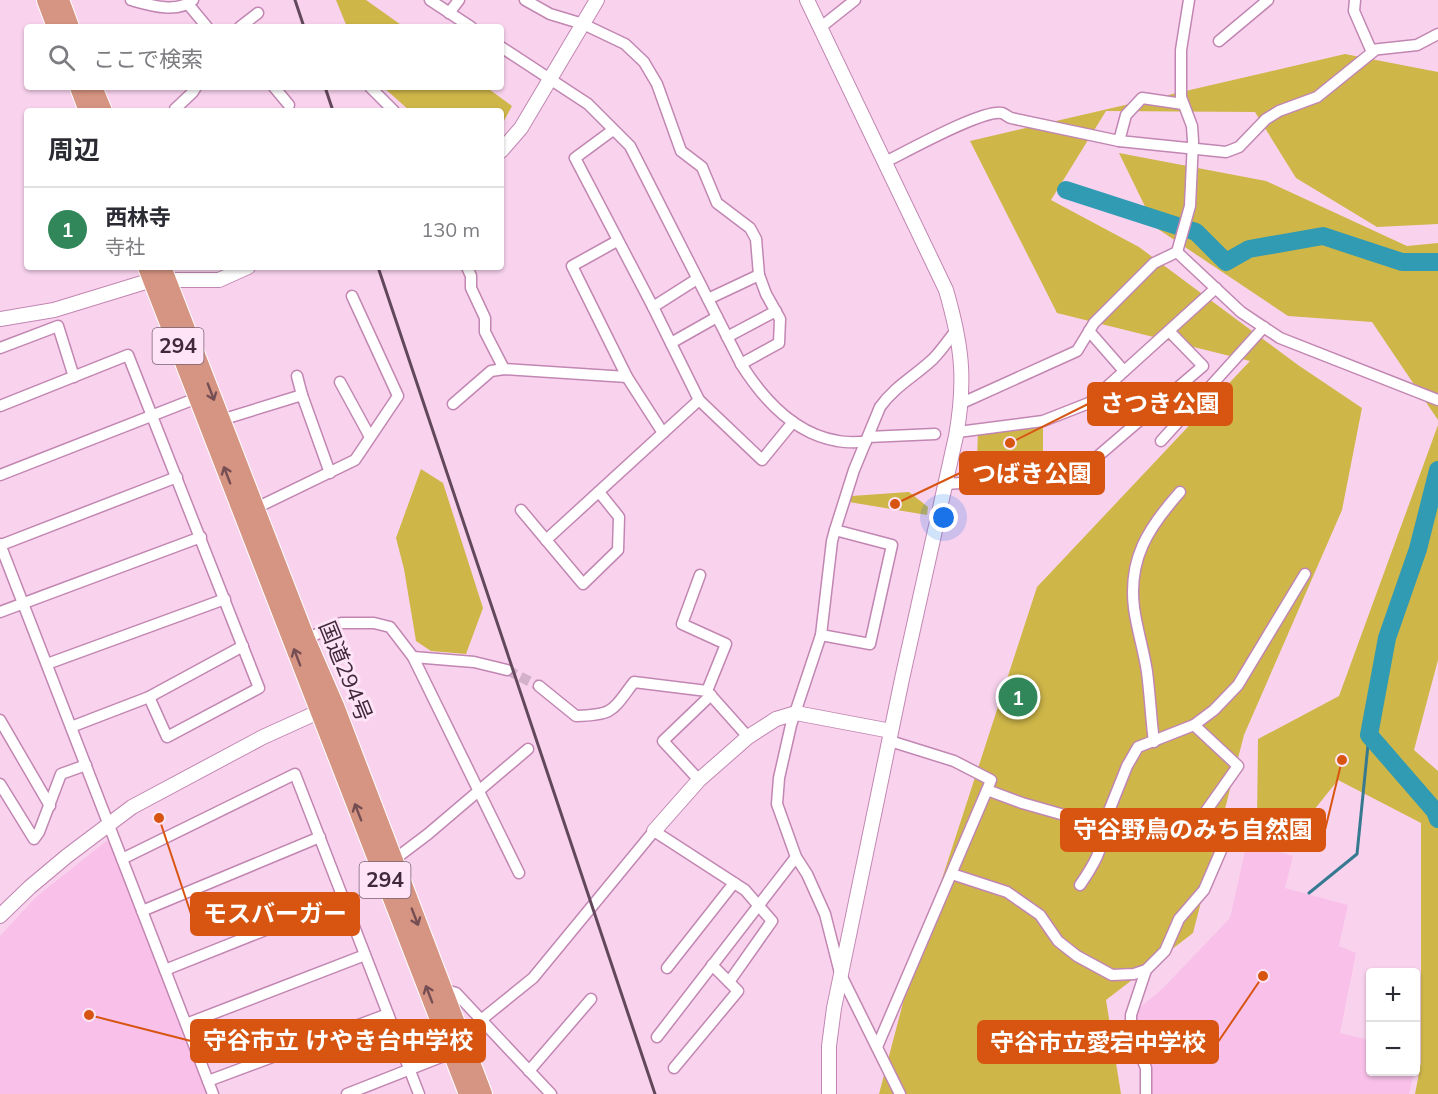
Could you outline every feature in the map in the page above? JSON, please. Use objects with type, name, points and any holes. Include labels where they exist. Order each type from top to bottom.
[{"type":"highway","points":[[46,0],[55,24]]},
{"type":"highway","points":[[60,0],[69,24]]},
{"type":"highway","points":[[80,90],[87,108]]},
{"type":"highway","points":[[94,90],[102,108]]},
{"type":"highway","name":"国道294号","points":[[157,273],[197,398],[327,708],[456,1043],[483,1094]]},
{"type":"highway","name":"国道294号","points":[[157,273],[222,420],[306,639],[327,708]]},
{"type":"highway","name":"国道294号","points":[[386,864],[443,989],[468,1094]]},
{"type":"street","points":[[131,0],[160,7],[174,7],[191,2],[205,24]]},
{"type":"street","points":[[430,0],[466,24]]},
{"type":"street","points":[[449,13],[459,0]]},
{"type":"street","points":[[525,0],[550,14],[583,24],[625,44],[644,62],[657,84],[681,151],[702,167],[717,203],[750,228],[756,239],[759,275],[766,294],[780,319],[779,343],[741,364]]},
{"type":"street","points":[[504,148],[521,128],[597,0]]},
{"type":"street","points":[[807,0],[946,290],[957,329],[963,376],[962,403],[840,973],[829,1046],[829,1094]]},
{"type":"street","points":[[821,27],[855,0]]},
{"type":"street","points":[[962,403],[1077,351],[1094,323],[1154,263],[1177,252],[1190,206],[1192,126],[1181,97],[1181,50],[1189,0]]},
{"type":"street","points":[[1219,41],[1268,0]]},
{"type":"street","points":[[1354,0],[1354,11],[1366,41],[1374,51]]},
{"type":"street","points":[[244,24],[258,13]]},
{"type":"street","points":[[885,162],[969,121],[1002,113],[1011,118],[1119,141],[1221,153],[1239,147],[1266,119],[1279,111],[1317,97],[1374,51],[1417,45],[1438,34]]},
{"type":"street","points":[[504,48],[588,104],[630,146],[741,364],[770,404],[794,422],[822,437],[838,441],[935,434]]},
{"type":"street","points":[[176,108],[194,90]]},
{"type":"street","points":[[276,90],[289,105]]},
{"type":"street","points":[[373,90],[391,108]]},
{"type":"street","points":[[1119,141],[1126,115],[1142,98],[1183,104]]},
{"type":"street","points":[[613,130],[575,158],[699,400],[762,460],[794,422]]},
{"type":"street","points":[[617,241],[572,266],[627,376],[663,433]]},
{"type":"street","points":[[1177,252],[1241,312],[1280,338],[1438,400]]},
{"type":"street","points":[[0,319],[54,310],[157,273],[219,280],[241,270]]},
{"type":"street","points":[[468,270],[471,288],[485,318],[485,332],[504,369]]},
{"type":"street","points":[[708,299],[759,275]]},
{"type":"street","points":[[653,307],[697,279]]},
{"type":"street","points":[[958,432],[1042,421],[1089,403],[1216,288]]},
{"type":"street","points":[[256,508],[355,460],[398,396],[352,296]]},
{"type":"street","points":[[727,338],[776,310]]},
{"type":"street","points":[[671,342],[717,317]]},
{"type":"street","points":[[0,348],[58,326],[74,376]]},
{"type":"street","points":[[1161,441],[1264,327]]},
{"type":"street","points":[[900,1094],[840,973],[825,914],[807,874],[796,857],[779,814],[777,794],[782,762],[821,635],[835,530],[854,470],[880,407],[895,388],[934,357],[957,329]]},
{"type":"street","points":[[1089,331],[1124,371]]},
{"type":"street","points":[[945,484],[1076,475],[1203,366],[1168,331]]},
{"type":"street","points":[[0,406],[128,356],[259,688],[167,737],[149,697]]},
{"type":"street","points":[[453,404],[491,371],[504,369],[627,376]]},
{"type":"street","points":[[297,376],[330,473]]},
{"type":"street","points":[[340,382],[370,437]]},
{"type":"street","points":[[222,420],[302,395]]},
{"type":"street","points":[[0,475],[197,398]]},
{"type":"street","points":[[546,540],[699,400]]},
{"type":"street","points":[[177,477],[0,544],[213,1094]]},
{"type":"street","points":[[521,510],[583,584],[618,550],[619,516],[599,492]]},
{"type":"street","points":[[1154,742],[1147,672],[1134,608],[1133,574],[1141,546],[1157,517],[1180,492]]},
{"type":"street","points":[[821,635],[870,644],[892,545],[835,530]]},
{"type":"street","points":[[0,612],[201,537]]},
{"type":"street","points":[[1080,885],[1091,869],[1104,836],[1103,826],[1138,747],[1194,724],[1214,710],[1238,685],[1305,574]]},
{"type":"street","points":[[699,780],[663,741],[709,693],[726,644],[682,624],[700,575]]},
{"type":"street","points":[[47,664],[225,600]]},
{"type":"street","points":[[306,639],[341,623],[374,623],[390,627],[413,657],[519,873]]},
{"type":"street","points":[[71,727],[149,697],[243,646]]},
{"type":"street","points":[[413,657],[474,662],[507,670]]},
{"type":"street","points":[[539,686],[576,716],[603,715],[615,708],[634,682],[709,693],[748,737]]},
{"type":"street","points":[[0,916],[5,900],[60,862],[108,824],[168,787],[263,737],[327,708]]},
{"type":"street","points":[[347,1094],[441,1057],[480,1020],[533,978],[699,780],[748,737],[776,719],[796,713],[890,736],[954,761],[992,780],[877,1047]]},
{"type":"street","points":[[0,720],[50,806]]},
{"type":"street","points":[[952,874],[1006,892],[1040,915],[1058,941],[1077,956],[1112,975],[1134,974],[1146,970],[1165,951],[1179,919],[1204,890],[1229,832],[1204,814],[1238,766],[1194,724]]},
{"type":"street","points":[[386,864],[528,749]]},
{"type":"street","points":[[0,784],[34,839],[50,806],[61,774],[86,765]]},
{"type":"street","points":[[122,859],[295,774],[418,1094]]},
{"type":"street","points":[[987,790],[1022,803],[1103,826]]},
{"type":"street","points":[[654,831],[745,890],[772,921],[729,982]]},
{"type":"street","points":[[142,911],[320,837]]},
{"type":"street","points":[[657,1037],[796,857]]},
{"type":"street","points":[[668,968],[734,883]]},
{"type":"street","points":[[165,970],[343,899]]},
{"type":"street","points":[[186,1024],[365,955]]},
{"type":"street","points":[[674,1068],[738,991],[712,965]]},
{"type":"street","points":[[1146,970],[1131,1015],[1131,1034],[1146,1068],[1146,1094]]},
{"type":"street","points":[[443,989],[456,993],[551,1094]]},
{"type":"street","points":[[529,1071],[591,999]]},
{"type":"street","points":[[208,1081],[388,1014]]},
{"type":"shaded area","points":[[336,0],[366,0],[400,24],[346,24]]},
{"type":"shaded area","points":[[1345,54],[1438,72],[1438,224],[1377,227],[1296,178],[1255,112],[1106,111],[1051,200],[1139,247],[1298,365],[1362,408],[1342,510],[1244,735],[1193,933],[1106,1000],[1121,1094],[879,1094],[909,980],[1037,587],[1250,361],[1057,313],[970,141]]},
{"type":"shaded area","points":[[386,90],[490,90],[512,106],[504,121],[504,108],[407,108]]},
{"type":"shaded area","points":[[1119,153],[1266,181],[1407,246],[1438,243],[1438,420],[1372,322],[1288,316],[1155,227]]},
{"type":"shaded area","points":[[1043,421],[1043,457],[977,462],[978,429]]},
{"type":"shaded area","points":[[1438,425],[1438,660],[1414,750],[1438,771],[1438,1094],[1415,1094],[1421,1063],[1421,823],[1338,780],[1294,835],[1257,821],[1258,739],[1339,696]]},
{"type":"shaded area","points":[[421,469],[443,483],[483,608],[466,654],[431,651],[416,641],[404,569],[396,538]]},
{"type":"shaded area","points":[[909,492],[928,507],[927,515],[849,502],[851,496]]},
{"type":"shaded area","points":[[109,839],[210,1094],[0,1094],[0,936],[36,897]]},
{"type":"shaded area","points":[[1247,842],[1293,856],[1285,888],[1348,905],[1339,946],[1356,953],[1340,1033],[1366,1039],[1366,1076],[1413,1076],[1409,1094],[1146,1094],[1131,1015],[1162,989],[1230,918]]},
{"type":"waterway","points":[[1066,190],[1196,232],[1226,262],[1249,249],[1323,236],[1402,262],[1438,262]]},
{"type":"waterway","points":[[1438,470],[1418,549],[1387,638],[1369,735],[1435,811],[1438,819]]},
{"type":"waterway","points":[[1309,893],[1357,854],[1369,735]]},
{"type":"tunnel","points":[[507,670],[539,686]]},
{"type":"railway","points":[[295,0],[303,24]]},
{"type":"railway","points":[[326,90],[332,108]]},
{"type":"railway","points":[[379,270],[655,1094]]},
{"type":"place","name":"さつき公園","points":[[1010,443]]},
{"type":"place","name":"つばき公園","points":[[895,504]]},
{"type":"place","name":"西林寺","points":[[1018,697]]},
{"type":"place","name":"守谷野鳥のみち自然園","points":[[1342,760]]},
{"type":"place","name":"モスバーガー","points":[[159,818]]},
{"type":"place","name":"守谷市立愛宕中学校","points":[[1263,976]]},
{"type":"place","name":"守谷市立 けやき台中学校","points":[[89,1015]]}]
